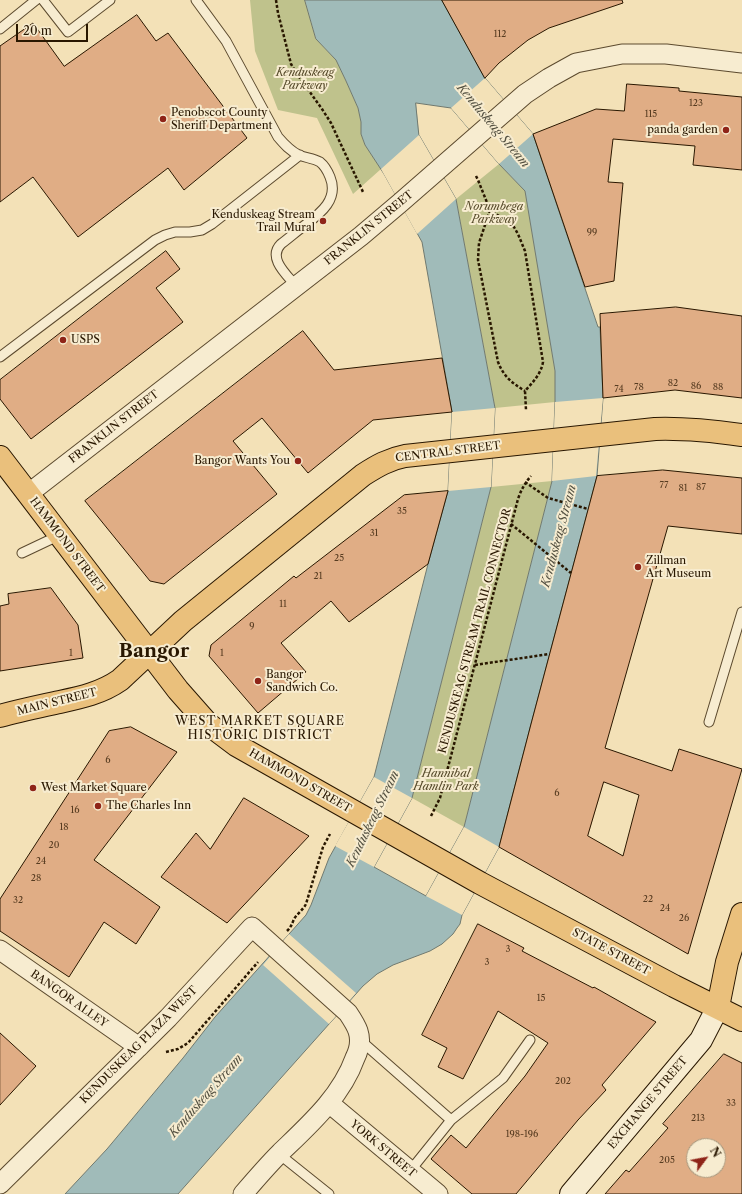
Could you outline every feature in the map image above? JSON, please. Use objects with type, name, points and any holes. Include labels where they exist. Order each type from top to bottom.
[{"type":"main road","name":"CENTRAL STREET","points":[[149,653],[183,621],[363,475],[396,458],[655,429],[685,428],[742,435]]},
{"type":"main road","name":"HAMMOND STREET","points":[[0,458],[149,653],[178,690],[208,724],[236,745],[480,883]]},
{"type":"main road","name":"MAIN STREET","points":[[0,716],[98,692],[120,680],[149,653]]},
{"type":"main road","name":"STATE STREET","points":[[480,883],[674,986],[742,1020]]},
{"type":"main road","points":[[718,1007],[727,962],[742,914]]},
{"type":"street","name":"FRANKLIN STREET","points":[[28,494],[361,236],[510,107],[543,82],[576,63],[622,54],[666,54],[742,63]]},
{"type":"street","name":"KENDUSKEAG PLAZA WEST","points":[[0,1184],[168,1018],[252,927],[274,947]]},
{"type":"street","points":[[243,1194],[279,1154],[329,1103],[350,1073],[357,1055],[359,1039],[358,1032],[352,1019],[343,1008],[274,947]]},
{"type":"street","name":"BANGOR ALLEY","points":[[0,950],[139,1047]]},
{"type":"street","name":"EXCHANGE STREET","points":[[571,1194],[701,1040],[718,1007]]},
{"type":"street","name":"YORK STREET","points":[[329,1103],[438,1194]]},
{"type":"lane","points":[[0,29],[36,0]]},
{"type":"lane","points":[[43,0],[68,32],[110,0]]},
{"type":"lane","points":[[196,0],[226,41],[278,137],[284,145],[300,155],[312,158],[321,163],[331,180],[333,191],[326,208],[277,247],[275,252],[277,262],[296,286]]},
{"type":"lane","points":[[0,357],[155,240],[175,232],[202,230],[212,224],[300,155]]},
{"type":"lane","points":[[22,553],[60,535]]},
{"type":"lane","points":[[709,722],[742,612]]},
{"type":"lane","points":[[359,1039],[451,1120]]},
{"type":"lane","points":[[410,1171],[451,1120],[503,1078],[530,1040]]},
{"type":"lane","points":[[279,1154],[329,1194]]},
{"type":"path","points":[[276,0],[291,64],[325,114],[363,192]]},
{"type":"path","points":[[476,176],[490,210],[514,227],[525,251],[543,362],[539,375],[525,391],[526,410]]},
{"type":"path","points":[[490,210],[479,243],[478,260],[498,362],[508,379],[525,391]]},
{"type":"path","name":"KENDUSKEAG STREAM TRAIL CONNECTOR","points":[[431,816],[440,798],[518,499],[525,482],[531,476]]},
{"type":"path","points":[[525,482],[548,498],[588,509]]},
{"type":"path","points":[[511,524],[571,573]]},
{"type":"path","points":[[475,664],[549,654]]},
{"type":"path","points":[[167,1052],[178,1050],[188,1043],[274,947],[291,926],[294,919],[303,910],[323,847],[330,834]]},
{"type":"green space","name":"Kenduskeag Parkway","points":[[250,0],[305,0],[316,39],[336,60],[358,108],[361,122],[361,134],[365,145],[381,169],[353,194],[317,118],[278,110],[255,51]]},
{"type":"green space","name":"Norumbega Parkway","points":[[499,164],[525,191],[555,371],[555,402],[495,408],[456,199]]},
{"type":"green space","name":"Hannibal Hamlin Park","points":[[552,481],[464,827],[412,798],[491,487]]},
{"type":"water","name":"Kenduskeag Stream","points":[[305,0],[442,0],[485,78],[533,134],[598,327],[600,327],[603,398],[597,476],[499,847],[462,915],[460,924],[453,934],[442,944],[430,951],[393,965],[377,974],[363,986],[178,1194],[65,1194],[107,1149],[215,1017],[306,915],[329,858],[374,777],[448,491],[452,412],[422,242],[384,174],[365,145],[361,134],[361,122],[358,108],[336,60],[316,39]],"holes":[[[416,103],[451,108],[499,164],[525,191],[555,371],[555,402],[552,481],[464,827],[426,896],[374,867],[412,798],[491,487],[495,408],[456,199],[419,135]]]},
{"type":"pier","points":[[485,78],[533,134],[499,164],[451,108]]},
{"type":"pier","points":[[419,135],[456,199],[417,234],[381,169]]},
{"type":"pier","points":[[603,398],[596,476],[552,481],[555,402]]},
{"type":"pier","points":[[495,408],[491,487],[448,491],[452,412]]},
{"type":"pier","points":[[374,777],[412,798],[374,867],[335,846]]},
{"type":"pier","points":[[464,827],[499,847],[462,915],[426,896]]},
{"type":"pier","points":[[289,934],[356,993],[329,1024],[263,965]]},
{"type":"building","points":[[442,0],[622,0],[623,3],[549,28],[528,40],[499,63],[485,78]]},
{"type":"building","name":"Penobscot County Sheriff Department","points":[[137,15],[156,41],[168,33],[247,138],[184,190],[168,168],[78,237],[33,177],[0,202],[0,46],[33,23],[64,66]]},
{"type":"building","points":[[627,84],[679,88],[679,91],[742,97],[742,170],[693,165],[695,146],[613,139],[608,182],[623,183],[614,281],[585,287],[533,134],[596,109],[624,111]]},
{"type":"building","points":[[166,251],[180,269],[156,288],[183,322],[31,439],[0,399],[0,380]]},
{"type":"building","points":[[676,307],[742,316],[742,398],[675,390],[603,398],[600,314]]},
{"type":"building","points":[[303,331],[334,370],[442,358],[452,412],[373,420],[308,473],[262,418],[233,441],[277,494],[164,584],[150,581],[85,501]]},
{"type":"building","points":[[663,470],[742,478],[742,534],[668,526],[605,748],[672,771],[679,749],[742,769],[688,954],[499,847],[597,476]],"holes":[[[604,782],[639,795],[623,856],[588,836]]]},
{"type":"building","points":[[448,491],[428,564],[349,622],[331,601],[281,643],[306,672],[258,713],[209,656],[211,645],[294,576],[296,578],[404,495]]},
{"type":"building","points":[[51,588],[78,625],[83,658],[0,671],[0,606],[9,604],[8,594]]},
{"type":"building","name":"The Charles Inn","points":[[131,727],[177,752],[94,860],[160,907],[136,944],[104,922],[69,977],[0,931],[0,899],[109,731]]},
{"type":"building","points":[[244,798],[309,836],[227,923],[161,877],[196,833],[210,849]]},
{"type":"building","points":[[478,924],[524,948],[522,951],[593,988],[594,987],[656,1022],[602,1085],[606,1090],[578,1120],[516,1194],[472,1194],[431,1159],[451,1135],[466,1148],[525,1076],[548,1043],[498,1011],[463,1079],[438,1067],[447,1048],[422,1035]]},
{"type":"building","points":[[0,1033],[36,1066],[0,1105]]},
{"type":"building","points":[[724,1054],[742,1063],[742,1194],[605,1194],[626,1170],[629,1172],[668,1128],[663,1124]]},
{"type":"place","name":"Penobscot County Sheriff Department","points":[[163,119]]},
{"type":"place","name":"panda garden","points":[[726,130]]},
{"type":"place","name":"Kenduskeag Stream Trail Mural","points":[[323,221]]},
{"type":"place","name":"USPS","points":[[63,340]]},
{"type":"place","name":"Bangor Wants You","points":[[298,461]]},
{"type":"place","name":"Zillman Art Museum","points":[[638,567]]},
{"type":"place","name":"Bangor Sandwich Co.","points":[[258,681]]},
{"type":"place","name":"West Market Square","points":[[33,788]]},
{"type":"place","name":"The Charles Inn","points":[[98,806]]},
{"type":"district","name":"Bangor","points":[[154,652]]},
{"type":"district","name":"WEST MARKET SQUARE HISTORIC DISTRICT","points":[[260,729]]}]
